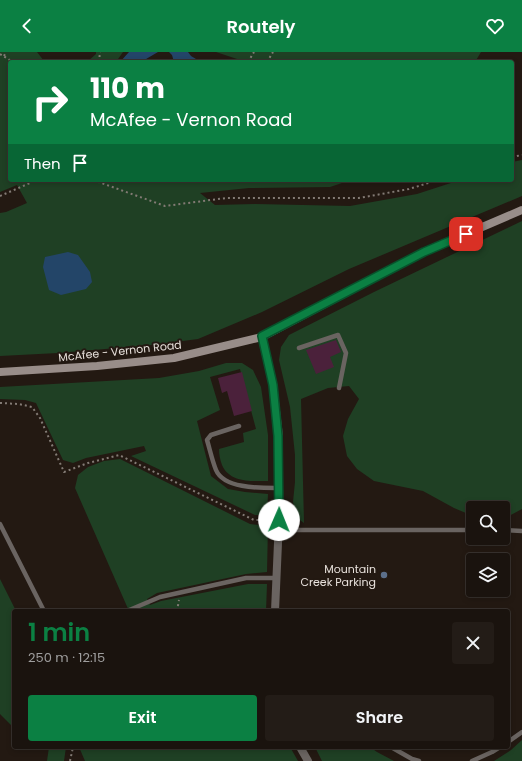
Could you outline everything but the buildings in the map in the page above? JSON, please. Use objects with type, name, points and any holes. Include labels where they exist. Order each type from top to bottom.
[{"type":"main road","name":"McAfee - Vernon Road","points":[[0,372],[97,366],[174,358],[262,336],[424,252],[522,210]]},
{"type":"street","points":[[262,336],[273,385],[278,436],[279,520],[275,609]]},
{"type":"street","points":[[301,749],[308,761]]},
{"type":"lane","points":[[299,348],[338,334],[346,353],[338,388]]},
{"type":"lane","points":[[239,426],[210,435],[208,440],[217,471],[223,479],[240,485],[279,488]]},
{"type":"lane","points":[[0,524],[43,609]]},
{"type":"lane","points":[[278,530],[466,530]]},
{"type":"lane","points":[[510,530],[522,531]]},
{"type":"lane","points":[[132,609],[160,597],[246,578],[276,578]]},
{"type":"lane","points":[[510,741],[522,732]]},
{"type":"lane","points":[[395,749],[419,761]]},
{"type":"lane","points":[[472,761],[497,749]]},
{"type":"path","points":[[4,56],[6,52]]},
{"type":"path","points":[[0,54],[10,60]]},
{"type":"path","points":[[0,196],[32,182]]},
{"type":"path","points":[[99,182],[165,206],[226,198],[359,198],[409,189],[432,182]]},
{"type":"path","points":[[0,403],[19,404],[32,407],[40,418],[64,472],[88,463],[119,455],[254,520],[279,520]]},
{"type":"path","points":[[70,761],[73,749]]},
{"type":"green space","points":[[0,52],[37,52],[43,60],[8,60],[8,182],[345,182],[330,187],[249,188],[200,193],[215,205],[255,204],[350,206],[417,194],[454,182],[514,182],[514,162],[522,160],[522,196],[349,269],[262,312],[198,339],[152,345],[58,353],[0,356],[0,213],[27,203],[17,185],[0,192]]},
{"type":"green space","points":[[96,52],[123,52],[117,60],[89,60],[96,54]]},
{"type":"green space","points":[[216,52],[481,52],[476,60],[240,60]]},
{"type":"green space","points":[[522,221],[522,509],[510,515],[510,501],[466,501],[466,513],[423,491],[374,481],[357,469],[347,456],[343,436],[348,419],[359,399],[349,386],[328,388],[301,399],[304,523],[297,518],[293,502],[295,455],[290,407],[279,360],[281,347],[289,335],[374,292]]},
{"type":"green space","points":[[226,363],[242,363],[253,370],[261,387],[268,435],[268,481],[248,481],[236,478],[226,471],[220,459],[219,449],[244,442],[243,433],[256,429],[240,369],[210,377],[220,410],[197,421],[211,476],[228,489],[268,494],[267,515],[255,515],[131,456],[146,451],[144,446],[86,458],[73,463],[63,460],[36,403],[25,400],[0,399],[0,387],[159,378],[199,371]]},
{"type":"green space","points":[[120,459],[250,524],[268,526],[267,572],[246,574],[157,593],[147,599],[150,605],[161,601],[248,584],[267,584],[266,609],[128,609],[75,488],[78,475],[88,467],[104,461]]},
{"type":"green space","points":[[0,579],[15,609],[12,609],[12,726],[0,714]]},
{"type":"green space","points":[[522,740],[522,761],[494,761],[511,750]]},
{"type":"green space","points":[[49,749],[66,749],[64,761],[47,761]]},
{"type":"green space","points":[[80,749],[291,749],[298,761],[85,761]]},
{"type":"green space","points":[[316,749],[373,749],[394,761],[322,761]]},
{"type":"water","points":[[129,52],[158,52],[144,60],[122,60]]},
{"type":"water","points":[[169,52],[188,52],[198,60],[173,60]]},
{"type":"water","points":[[68,252],[78,255],[90,272],[92,282],[86,289],[61,295],[49,290],[43,267],[45,257]]},
{"type":"place","name":"Mountain Creek Parking","points":[[384,575]]},
{"type":"route","points":[[279,520],[278,436],[273,385],[262,336],[424,252],[466,234]]}]
